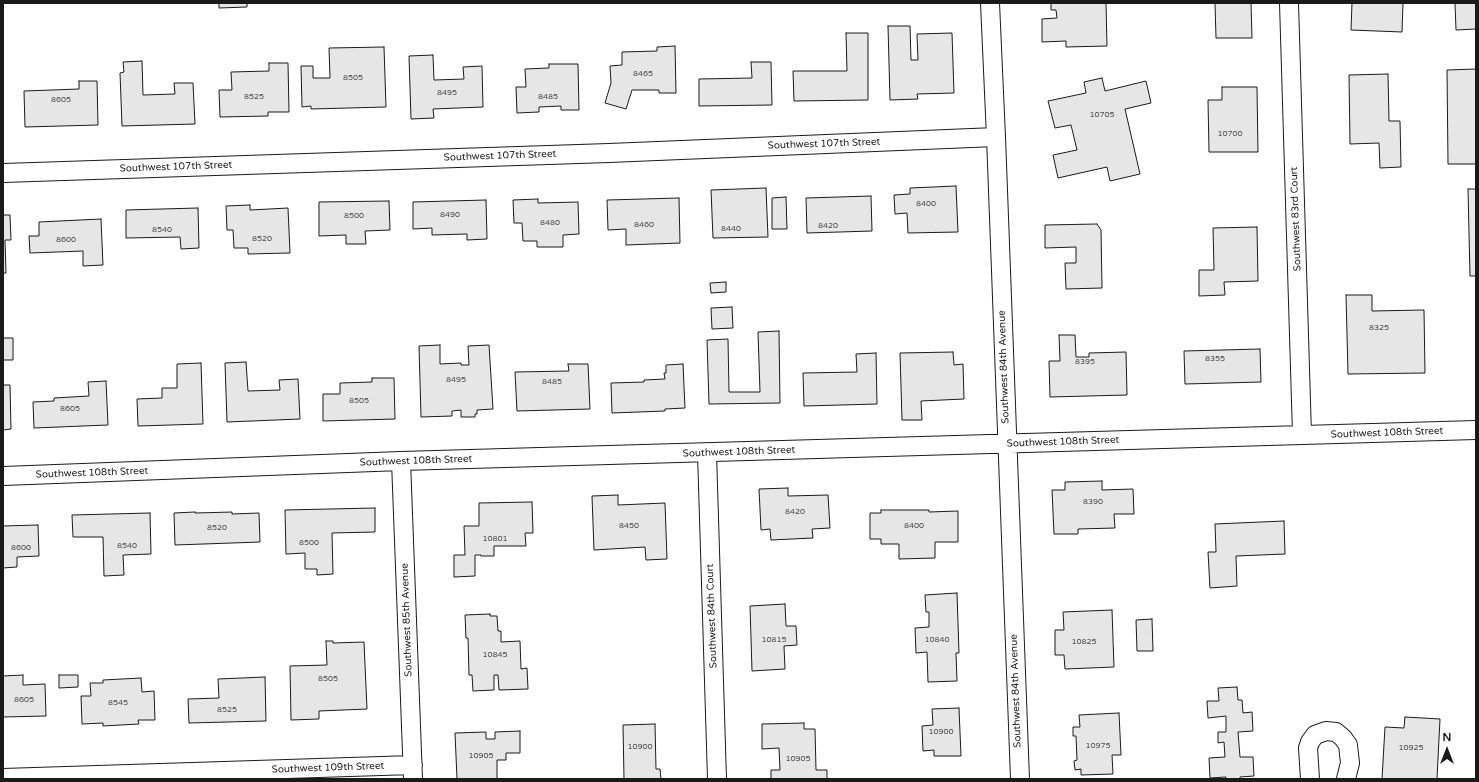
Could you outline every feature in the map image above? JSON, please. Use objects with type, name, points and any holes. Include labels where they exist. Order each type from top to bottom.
[{"type":"street","name":"Southwest 84th Avenue","points":[[990,3],[1020,779]]},
{"type":"street","name":"Southwest 83rd Court","points":[[1289,3],[1302,435]]},
{"type":"street","name":"Southwest 107th Street","points":[[3,173],[609,153],[996,137]]},
{"type":"street","name":"Southwest 108th Street","points":[[3,476],[401,461],[1476,430]]},
{"type":"street","name":"Southwest 84th Court","points":[[707,453],[717,779]]},
{"type":"street","name":"Southwest 85th Avenue","points":[[401,461],[413,772]]},
{"type":"street","points":[[1310,779],[1307,754],[1310,742],[1315,734],[1331,731],[1338,734],[1348,745],[1350,763],[1346,779]]},
{"type":"street","name":"Southwest 109th Street","points":[[3,778],[413,772]]},
{"type":"building","points":[[219,3],[247,3],[247,7],[219,8]]},
{"type":"building","points":[[1051,3],[1106,3],[1107,46],[1066,47],[1066,41],[1042,42],[1042,19],[1057,18],[1056,10],[1051,10]]},
{"type":"building","points":[[1215,3],[1251,3],[1252,38],[1216,38]]},
{"type":"building","points":[[1352,3],[1403,3],[1402,32],[1351,30]]},
{"type":"building","points":[[1455,3],[1476,3],[1476,29],[1456,30]]},
{"type":"building","points":[[888,26],[910,26],[911,60],[918,60],[917,34],[952,33],[954,93],[917,94],[918,99],[890,100]]},
{"type":"building","points":[[846,33],[868,33],[868,100],[794,101],[793,71],[847,71]]},
{"type":"building","points":[[675,46],[676,93],[659,93],[659,90],[632,90],[626,109],[605,103],[611,83],[610,66],[622,65],[622,52],[657,51],[657,47]]},
{"type":"building","points":[[384,47],[386,107],[311,109],[311,106],[302,107],[301,66],[313,66],[313,78],[330,78],[329,48]]},
{"type":"building","points":[[433,55],[434,80],[464,79],[463,67],[482,66],[483,107],[433,109],[434,118],[411,119],[409,56]]},
{"type":"building","points":[[142,61],[143,95],[175,94],[174,83],[193,83],[195,124],[122,126],[120,73],[124,72],[123,62]]},
{"type":"building","points":[[751,62],[771,62],[772,105],[699,106],[699,79],[752,78]]},
{"type":"building","points":[[269,63],[288,63],[289,112],[268,112],[268,116],[220,117],[219,90],[232,90],[231,72],[269,71]]},
{"type":"building","points":[[549,64],[578,64],[579,110],[561,110],[561,106],[539,107],[539,112],[517,113],[516,87],[526,87],[525,69],[549,68]]},
{"type":"building","points":[[1476,69],[1476,164],[1448,164],[1447,70]]},
{"type":"building","points":[[1388,74],[1389,121],[1400,121],[1401,167],[1380,168],[1379,143],[1350,144],[1349,75]]},
{"type":"building","points":[[1102,78],[1105,91],[1146,81],[1151,103],[1125,109],[1140,174],[1110,181],[1107,167],[1058,178],[1053,155],[1077,150],[1071,125],[1055,128],[1048,101],[1086,93],[1084,82]]},
{"type":"building","points":[[79,81],[97,81],[98,125],[25,127],[24,91],[79,89]]},
{"type":"building","points":[[1222,87],[1257,87],[1258,152],[1209,152],[1208,100],[1222,100]]},
{"type":"building","points":[[956,186],[958,232],[908,233],[907,213],[895,214],[894,195],[910,194],[910,188]]},
{"type":"building","points":[[766,188],[768,237],[713,238],[711,190]]},
{"type":"building","points":[[1468,189],[1476,189],[1476,276],[1470,276]]},
{"type":"building","points":[[871,196],[872,231],[807,233],[806,198]]},
{"type":"building","points":[[786,197],[787,229],[772,229],[772,198]]},
{"type":"building","points":[[679,198],[680,243],[626,245],[626,229],[608,230],[607,200]]},
{"type":"building","points":[[538,199],[538,203],[578,202],[579,234],[563,235],[563,247],[537,247],[537,241],[523,241],[522,223],[514,223],[513,200]]},
{"type":"building","points":[[486,200],[487,239],[467,240],[467,234],[432,235],[432,228],[413,229],[413,202]]},
{"type":"building","points":[[389,201],[390,230],[365,231],[366,244],[346,244],[346,235],[319,236],[319,202]]},
{"type":"building","points":[[250,205],[250,210],[288,208],[290,253],[248,254],[248,248],[234,248],[233,230],[227,230],[226,206]]},
{"type":"building","points":[[198,208],[199,248],[181,249],[180,237],[126,238],[126,210]]},
{"type":"building","points":[[3,215],[10,215],[11,240],[5,240],[6,273],[3,273]]},
{"type":"building","points":[[101,219],[103,265],[83,266],[83,251],[30,253],[29,236],[39,236],[39,222]]},
{"type":"building","points":[[1097,224],[1101,230],[1102,288],[1066,289],[1065,263],[1076,263],[1076,247],[1045,248],[1045,225]]},
{"type":"building","points":[[1257,227],[1258,281],[1224,282],[1225,295],[1199,296],[1199,270],[1214,270],[1213,228]]},
{"type":"building","points":[[726,282],[726,292],[711,293],[710,283]]},
{"type":"building","points":[[1346,295],[1372,295],[1372,311],[1424,310],[1425,373],[1348,374]]},
{"type":"building","points":[[732,307],[733,328],[712,329],[711,308]]},
{"type":"building","points":[[779,331],[780,403],[709,404],[707,340],[728,339],[729,392],[760,392],[758,332]]},
{"type":"building","points":[[1059,335],[1075,335],[1076,357],[1089,357],[1089,353],[1126,352],[1127,395],[1050,397],[1049,361],[1060,361]]},
{"type":"building","points":[[3,338],[13,338],[13,360],[3,360]]},
{"type":"building","points":[[440,345],[440,364],[461,363],[461,365],[469,365],[468,346],[489,345],[493,409],[477,410],[475,417],[461,417],[461,410],[452,411],[452,416],[421,417],[419,346]]},
{"type":"building","points":[[1260,349],[1261,382],[1185,384],[1184,351]]},
{"type":"building","points":[[953,352],[954,365],[963,364],[964,399],[921,401],[922,420],[902,420],[900,353]]},
{"type":"building","points":[[876,353],[877,404],[804,406],[803,373],[857,372],[856,354]]},
{"type":"building","points":[[246,362],[248,391],[280,390],[279,380],[298,379],[300,419],[227,422],[225,363]]},
{"type":"building","points":[[201,363],[203,424],[138,426],[137,399],[162,398],[162,388],[177,388],[177,364]]},
{"type":"building","points":[[568,364],[588,364],[590,409],[517,411],[515,372],[569,371]]},
{"type":"building","points":[[683,364],[685,408],[665,409],[665,411],[612,413],[611,383],[644,382],[644,380],[665,379],[664,373],[666,373],[666,365]]},
{"type":"building","points":[[372,378],[394,378],[395,419],[323,421],[323,394],[340,394],[340,383],[372,382]]},
{"type":"building","points":[[106,381],[108,425],[34,428],[33,402],[54,401],[54,398],[89,396],[88,382]]},
{"type":"building","points":[[3,385],[10,385],[11,429],[3,430]]},
{"type":"building","points":[[1102,481],[1102,490],[1133,489],[1134,514],[1114,514],[1115,528],[1078,529],[1078,534],[1054,534],[1052,490],[1065,490],[1065,482]]},
{"type":"building","points":[[788,488],[788,496],[828,495],[830,528],[812,529],[813,538],[771,540],[770,529],[761,530],[759,489]]},
{"type":"building","points":[[618,495],[618,505],[665,503],[667,559],[646,560],[645,547],[594,550],[592,496]]},
{"type":"building","points":[[532,502],[533,533],[525,533],[526,546],[494,546],[494,556],[475,555],[475,576],[454,577],[454,555],[465,555],[464,526],[479,526],[479,503]]},
{"type":"building","points":[[375,508],[375,532],[332,533],[333,574],[317,575],[317,569],[305,569],[305,553],[286,554],[285,510]]},
{"type":"building","points":[[881,510],[929,510],[929,512],[958,511],[958,542],[935,542],[935,558],[899,559],[899,544],[881,544],[881,539],[870,539],[870,513],[881,513]]},
{"type":"building","points":[[232,512],[232,514],[259,513],[260,542],[175,545],[174,513]]},
{"type":"building","points":[[150,513],[151,554],[123,555],[124,575],[104,576],[103,537],[73,537],[72,515]]},
{"type":"building","points":[[1284,521],[1285,554],[1236,556],[1237,586],[1210,588],[1208,552],[1216,552],[1215,524]]},
{"type":"building","points":[[38,525],[39,556],[17,557],[17,567],[3,568],[3,526]]},
{"type":"building","points":[[957,593],[959,653],[956,653],[957,681],[928,682],[927,652],[916,653],[915,628],[929,627],[929,612],[926,612],[925,595]]},
{"type":"building","points":[[785,604],[786,626],[796,626],[797,645],[784,646],[785,669],[752,671],[750,606]]},
{"type":"building","points":[[1112,610],[1114,667],[1065,669],[1064,655],[1055,655],[1055,630],[1064,630],[1063,612]]},
{"type":"building","points":[[490,614],[490,616],[497,616],[498,631],[501,631],[501,642],[520,641],[521,669],[527,668],[528,689],[499,690],[498,675],[494,675],[494,690],[473,691],[472,675],[469,675],[468,638],[466,638],[465,615]]},
{"type":"building","points":[[1152,619],[1153,651],[1137,651],[1136,620]]},
{"type":"building","points":[[326,641],[333,641],[333,643],[364,642],[367,709],[319,711],[319,719],[291,720],[290,666],[327,665]]},
{"type":"building","points":[[23,675],[23,685],[45,684],[46,716],[3,717],[3,676]]},
{"type":"building","points":[[59,675],[78,675],[78,687],[59,688]]},
{"type":"building","points":[[265,677],[266,721],[189,723],[188,699],[219,698],[218,679]]},
{"type":"building","points":[[141,678],[142,692],[154,691],[155,720],[138,720],[139,724],[103,726],[103,723],[82,724],[81,696],[91,696],[90,683],[103,683],[103,680]]},
{"type":"building","points":[[1237,687],[1238,700],[1242,700],[1243,713],[1252,712],[1253,731],[1238,732],[1240,757],[1253,757],[1254,776],[1240,777],[1240,779],[1226,779],[1226,777],[1210,778],[1209,758],[1225,757],[1224,742],[1218,743],[1218,732],[1226,732],[1226,716],[1208,718],[1207,701],[1219,701],[1218,688]]},
{"type":"building","points":[[959,708],[961,756],[934,756],[934,750],[923,751],[922,726],[933,725],[932,709]]},
{"type":"building","points":[[1119,713],[1121,755],[1112,755],[1113,774],[1081,775],[1081,769],[1075,770],[1074,761],[1077,760],[1076,736],[1073,736],[1073,727],[1080,727],[1079,715]]},
{"type":"building","points":[[1405,717],[1440,719],[1437,779],[1382,779],[1385,727],[1404,728]]},
{"type":"building","points":[[804,723],[804,729],[815,729],[816,770],[827,770],[827,779],[771,779],[771,770],[780,770],[779,748],[762,749],[762,724]]},
{"type":"building","points":[[655,724],[656,769],[660,769],[661,779],[624,779],[623,725]]},
{"type":"building","points":[[520,731],[520,753],[506,753],[506,760],[497,760],[497,779],[457,779],[455,733],[486,732],[486,739],[495,739],[495,732]]}]
